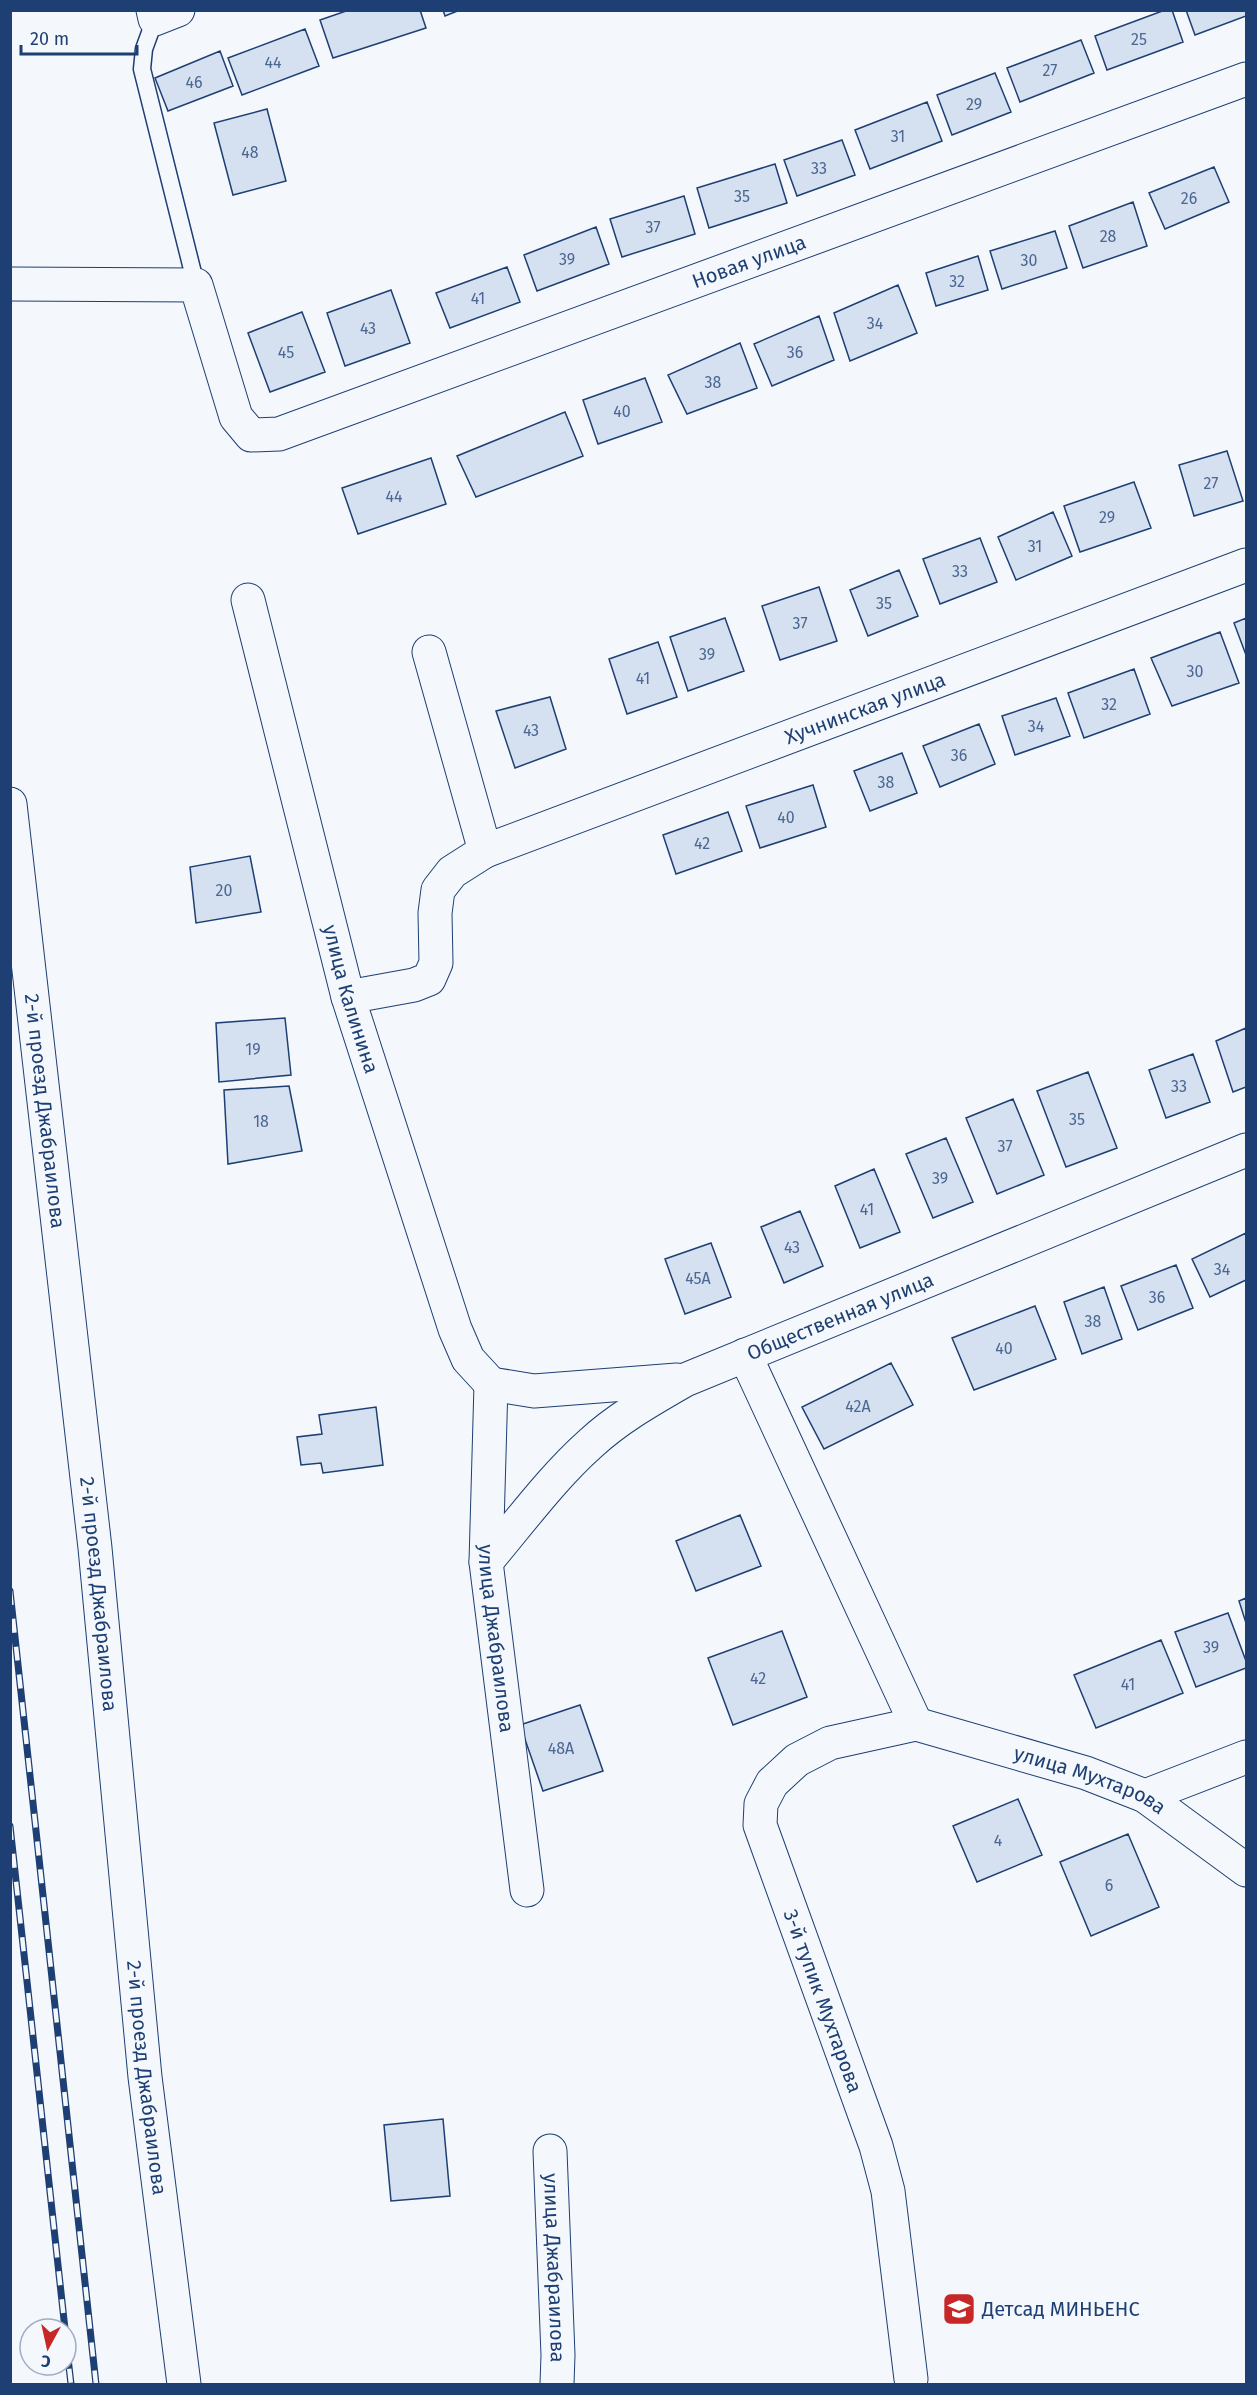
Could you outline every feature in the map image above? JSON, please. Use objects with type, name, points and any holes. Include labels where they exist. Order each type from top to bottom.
[{"type":"street","name":"Новая улица","points":[[196,285],[236,417],[251,435],[279,434],[1246,79]]},
{"type":"street","points":[[10,284],[196,285]]},
{"type":"street","name":"Хучнинская улица","points":[[348,997],[414,986],[429,979],[436,963],[435,913],[438,890],[452,872],[485,851],[1246,565]]},
{"type":"street","name":"улица Калинина","points":[[248,600],[348,997],[455,1329],[468,1359],[491,1384]]},
{"type":"street","points":[[429,652],[485,851]]},
{"type":"street","name":"2-й проезд Джабраилова","points":[[10,804],[95,1548],[145,2077],[184,2385]]},
{"type":"street","name":"Общественная улица","points":[[486,1562],[559,1476],[590,1444],[634,1410],[685,1380],[1246,1150]]},
{"type":"street","points":[[746,1354],[916,1724]]},
{"type":"street","points":[[491,1384],[534,1391],[685,1380]]},
{"type":"street","name":"улица Джабраилова","points":[[491,1384],[486,1562],[527,1890]]},
{"type":"street","name":"улица Мухтарова","points":[[916,1724],[1086,1773],[1145,1796],[1246,1870]]},
{"type":"street","name":"3-й тупик Мухтарова","points":[[911,2379],[890,2201],[876,2146],[760,1825],[761,1804],[771,1782],[797,1760],[830,1743],[916,1724]]},
{"type":"street","points":[[1145,1796],[1246,1757]]},
{"type":"street","name":"улица Джабраилова","points":[[550,2151],[558,2355],[557,2385]]},
{"type":"lane","points":[[162,13],[144,49],[141,69],[196,285]]},
{"type":"building","points":[[349,10],[420,10],[426,28],[333,58],[320,20]]},
{"type":"building","points":[[443,10],[460,10],[445,16]]},
{"type":"building","points":[[1165,10],[1172,10],[1183,42],[1107,70],[1095,36]]},
{"type":"building","points":[[1186,10],[1246,10],[1246,16],[1195,35]]},
{"type":"building","points":[[305,29],[319,66],[242,95],[228,58]]},
{"type":"building","points":[[1081,40],[1094,73],[1020,102],[1007,68]]},
{"type":"building","points":[[220,51],[233,86],[168,111],[155,78]]},
{"type":"building","points":[[995,73],[1011,112],[952,135],[937,95]]},
{"type":"building","points":[[927,102],[942,141],[870,169],[855,130]]},
{"type":"building","points":[[267,109],[286,181],[233,195],[214,123]]},
{"type":"building","points":[[842,140],[855,175],[797,196],[784,160]]},
{"type":"building","points":[[775,164],[787,203],[709,228],[697,188]]},
{"type":"building","points":[[1214,167],[1229,202],[1165,229],[1149,193]]},
{"type":"building","points":[[684,196],[695,234],[622,257],[610,219]]},
{"type":"building","points":[[1133,202],[1147,246],[1083,268],[1069,226]]},
{"type":"building","points":[[596,227],[609,264],[537,291],[524,255]]},
{"type":"building","points":[[1055,231],[1067,268],[1002,289],[990,251]]},
{"type":"building","points":[[978,256],[988,290],[936,306],[926,273]]},
{"type":"building","points":[[507,267],[520,302],[450,328],[436,293]]},
{"type":"building","points":[[898,285],[917,333],[850,361],[834,313]]},
{"type":"building","points":[[391,290],[410,343],[345,366],[327,313]]},
{"type":"building","points":[[302,312],[325,372],[270,392],[248,333]]},
{"type":"building","points":[[819,316],[834,360],[772,386],[754,344]]},
{"type":"building","points":[[740,343],[757,388],[687,414],[668,375]]},
{"type":"building","points":[[645,378],[662,422],[598,444],[583,400]]},
{"type":"building","points":[[565,412],[583,456],[476,497],[457,456]]},
{"type":"building","points":[[1227,451],[1243,501],[1194,516],[1179,465]]},
{"type":"building","points":[[431,458],[446,504],[358,534],[342,488]]},
{"type":"building","points":[[1134,482],[1151,528],[1080,552],[1064,506]]},
{"type":"building","points":[[1053,512],[1072,556],[1016,580],[998,537]]},
{"type":"building","points":[[980,538],[997,582],[940,604],[923,559]]},
{"type":"building","points":[[899,570],[918,616],[868,636],[850,590]]},
{"type":"building","points":[[819,587],[837,641],[780,660],[762,606]]},
{"type":"building","points":[[725,618],[744,671],[688,691],[670,637]]},
{"type":"building","points":[[1246,618],[1246,655],[1234,623]]},
{"type":"building","points":[[1220,632],[1239,683],[1172,706],[1151,658]]},
{"type":"building","points":[[658,642],[677,697],[627,714],[609,659]]},
{"type":"building","points":[[1134,669],[1150,714],[1084,738],[1068,693]]},
{"type":"building","points":[[550,697],[566,749],[515,768],[496,711]]},
{"type":"building","points":[[1056,698],[1070,736],[1015,755],[1002,716]]},
{"type":"building","points":[[979,724],[995,764],[940,787],[923,746]]},
{"type":"building","points":[[902,753],[917,793],[870,811],[854,771]]},
{"type":"building","points":[[813,785],[826,827],[760,848],[746,806]]},
{"type":"building","points":[[728,812],[742,851],[676,874],[663,835]]},
{"type":"building","points":[[250,856],[261,912],[196,923],[190,867]]},
{"type":"building","points":[[285,1018],[291,1075],[219,1082],[216,1023]]},
{"type":"building","points":[[1246,1028],[1246,1087],[1233,1092],[1216,1041]]},
{"type":"building","points":[[1193,1054],[1210,1102],[1166,1118],[1149,1070]]},
{"type":"building","points":[[1088,1072],[1117,1148],[1066,1167],[1037,1091]]},
{"type":"building","points":[[289,1086],[302,1151],[228,1164],[224,1090]]},
{"type":"building","points":[[1013,1099],[1044,1175],[997,1194],[966,1118]]},
{"type":"building","points":[[946,1138],[973,1202],[933,1218],[906,1154]]},
{"type":"building","points":[[874,1169],[900,1232],[860,1248],[835,1186]]},
{"type":"building","points":[[800,1211],[823,1266],[784,1283],[761,1227]]},
{"type":"building","points":[[1246,1233],[1246,1280],[1210,1297],[1192,1259]]},
{"type":"building","points":[[711,1243],[731,1297],[685,1314],[665,1259]]},
{"type":"building","points":[[1176,1265],[1193,1308],[1138,1330],[1121,1286]]},
{"type":"building","points":[[1104,1287],[1122,1339],[1082,1354],[1064,1302]]},
{"type":"building","points":[[1035,1306],[1056,1359],[974,1390],[952,1338]]},
{"type":"building","points":[[891,1363],[913,1405],[824,1449],[802,1407]]},
{"type":"building","points":[[376,1407],[383,1465],[323,1473],[321,1463],[301,1465],[297,1437],[322,1434],[319,1415]]},
{"type":"building","points":[[740,1515],[761,1566],[696,1591],[676,1541]]},
{"type":"building","points":[[1246,1598],[1246,1623],[1239,1601]]},
{"type":"building","points":[[1228,1613],[1246,1661],[1246,1668],[1196,1687],[1175,1632]]},
{"type":"building","points":[[782,1631],[807,1697],[733,1725],[708,1658]]},
{"type":"building","points":[[1161,1640],[1183,1693],[1096,1728],[1074,1675]]},
{"type":"building","points":[[580,1705],[603,1771],[543,1791],[520,1725]]},
{"type":"building","points":[[1018,1799],[1042,1855],[977,1882],[953,1826]]},
{"type":"building","points":[[1128,1834],[1159,1907],[1091,1936],[1060,1862]]},
{"type":"building","points":[[443,2119],[450,2196],[391,2201],[384,2125]]},
{"type":"railway","points":[[10,1591],[96,2384]]},
{"type":"railway","points":[[10,1826],[64,2317]]},
{"type":"railway","points":[[70,2377],[71,2384]]},
{"type":"place","name":"Детсад МИНЬЕНС","points":[[959,2309]]}]
